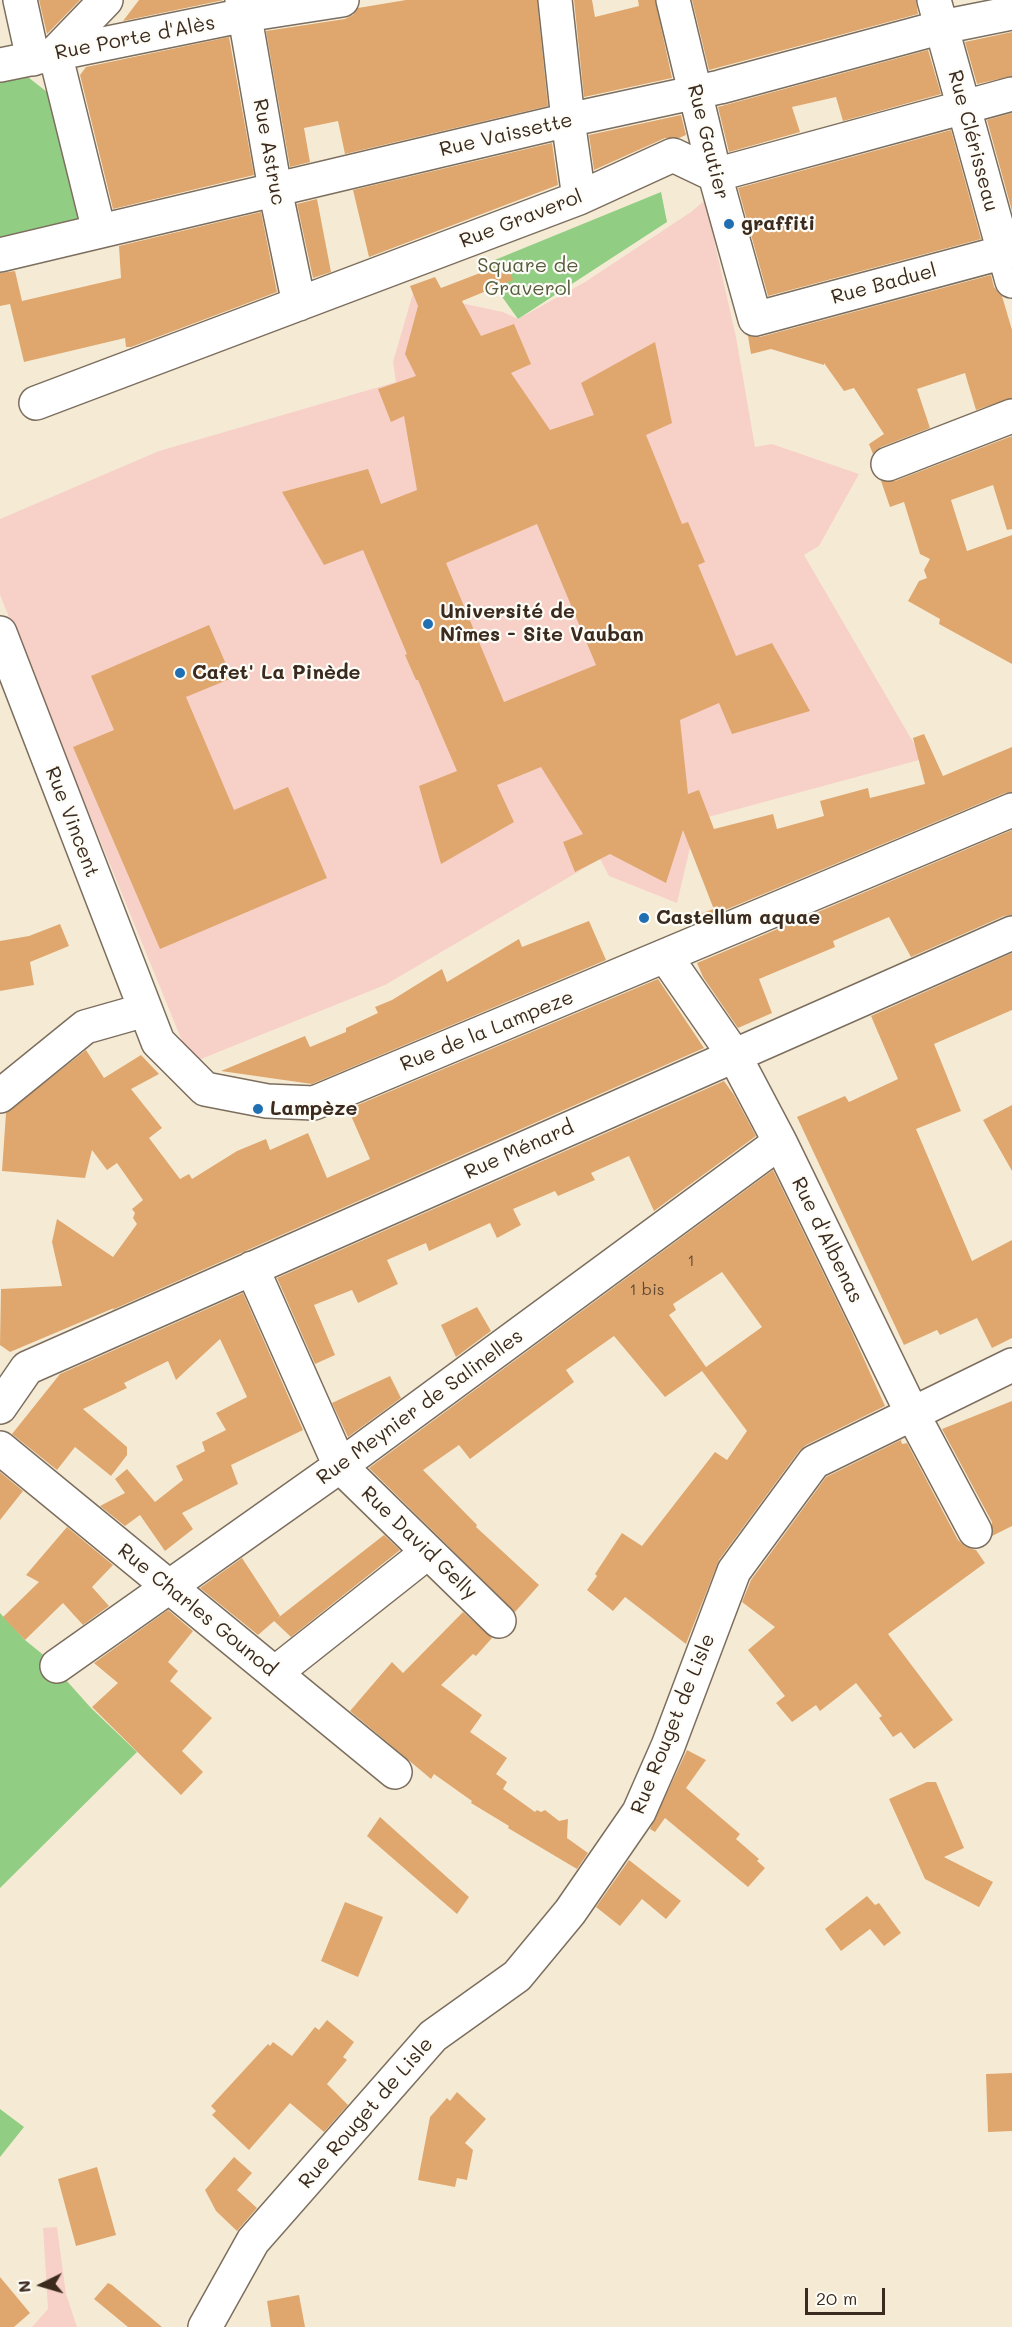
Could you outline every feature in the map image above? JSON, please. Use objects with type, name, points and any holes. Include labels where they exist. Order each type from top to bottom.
[{"type":"street","points":[[20,0],[44,56],[99,231]]},
{"type":"street","points":[[44,56],[106,0]]},
{"type":"street","name":"Rue Porte d'Alès","points":[[0,65],[244,8],[342,0]]},
{"type":"street","points":[[555,0],[579,198]]},
{"type":"street","name":"Rue Gautier","points":[[673,0],[715,175],[755,319]]},
{"type":"street","name":"Rue Astruc","points":[[244,8],[275,189],[300,304]]},
{"type":"street","name":"Rue Vaissette","points":[[0,255],[695,92],[938,14],[1012,13]]},
{"type":"street","name":"Rue Clérisseau","points":[[938,14],[1009,261]]},
{"type":"street","points":[[715,175],[1012,94]]},
{"type":"street","name":"Rue Graverol","points":[[36,403],[579,198],[673,155],[715,175]]},
{"type":"street","name":"Rue Baduel","points":[[755,319],[1009,261]]},
{"type":"street","points":[[888,464],[1012,416]]},
{"type":"street","name":"Rue Vincent","points":[[0,633],[144,1010]]},
{"type":"street","points":[[0,663],[62,794]]},
{"type":"street","name":"Rue de la Lampeze","points":[[144,1010],[158,1042],[205,1089],[267,1101],[314,1102],[666,957],[1012,810]]},
{"type":"street","name":"Rue Ménard","points":[[0,1407],[13,1368],[252,1268],[1012,933]]},
{"type":"street","name":"Rue d'Albenas","points":[[666,957],[734,1055],[780,1142],[912,1413],[975,1531]]},
{"type":"street","points":[[0,1096],[85,1027],[144,1010]]},
{"type":"street","name":"Rue Meynier de Salinelles","points":[[57,1666],[340,1466],[780,1142]]},
{"type":"street","name":"Rue David Gelly","points":[[252,1268],[340,1466],[499,1621]]},
{"type":"street","name":"Rue Rouget de Lisle","points":[[205,2327],[253,2241],[425,2045],[433,2036],[517,1976],[570,1912],[639,1812],[668,1746],[734,1571],[814,1462],[1012,1365]]},
{"type":"street","name":"Rue Charles Gounod","points":[[0,1448],[395,1772]]},
{"type":"street","points":[[275,1673],[428,1552]]},
{"type":"shaded area","name":"Université de Nîmes - Site Vauban","points":[[705,200],[736,337],[755,447],[772,444],[859,474],[819,546],[804,555],[923,759],[690,822],[693,835],[677,903],[609,876],[600,859],[385,985],[191,1063],[0,595],[0,519],[159,451],[396,382],[393,362],[413,293],[503,312],[518,319],[585,282],[691,212]]},
{"type":"shaded area","points":[[57,2227],[66,2294],[77,2327],[32,2327],[48,2309],[43,2228]]},
{"type":"green space","points":[[19,70],[47,92],[80,223],[0,240],[0,75]]},
{"type":"green space","name":"Square de Graverol","points":[[661,192],[667,222],[518,319],[480,266]]},
{"type":"green space","points":[[0,1613],[25,1640],[57,1666],[66,1680],[91,1708],[137,1752],[0,1888]]},
{"type":"green space","points":[[0,2109],[24,2127],[0,2157]]},
{"type":"building","points":[[39,0],[80,0],[47,34]]},
{"type":"building","points":[[139,0],[224,0],[123,21]]},
{"type":"building","points":[[406,0],[537,0],[548,106],[345,154],[338,121],[304,128],[310,162],[290,167],[266,31],[345,19],[353,15],[358,8]]},
{"type":"building","points":[[574,0],[592,0],[595,17],[639,6],[638,0],[655,0],[672,78],[584,97]]},
{"type":"building","points":[[692,0],[916,0],[918,14],[709,70]]},
{"type":"building","points":[[1012,32],[1012,76],[977,84],[965,42]]},
{"type":"building","points":[[229,37],[254,175],[113,209],[80,75],[86,67]]},
{"type":"building","points":[[928,50],[941,94],[843,121],[836,97],[792,107],[800,132],[729,152],[718,107]]},
{"type":"building","points":[[1012,113],[1012,211],[987,120]]},
{"type":"building","points":[[681,115],[686,135],[679,138],[665,138],[594,170],[589,135]]},
{"type":"building","points":[[951,130],[981,239],[768,296],[738,188]]},
{"type":"building","points":[[552,143],[558,185],[369,257],[353,190]]},
{"type":"building","points":[[317,199],[331,272],[313,278],[297,204]]},
{"type":"building","points":[[261,212],[277,292],[131,347],[126,347],[125,338],[24,362],[10,304],[0,306],[0,273],[15,271],[22,301],[121,278],[119,246]]},
{"type":"building","points":[[506,263],[513,280],[462,301],[481,336],[514,324],[531,364],[511,373],[550,430],[594,415],[581,383],[655,342],[672,423],[646,435],[682,524],[688,522],[705,562],[698,565],[736,656],[772,643],[810,711],[732,734],[719,703],[680,720],[688,794],[699,790],[714,829],[773,814],[777,829],[824,816],[820,801],[868,788],[870,798],[925,784],[913,738],[924,734],[943,776],[1012,747],[1012,792],[687,926],[684,920],[716,908],[713,907],[683,830],[666,883],[610,854],[575,872],[563,842],[583,834],[541,767],[497,785],[514,822],[441,864],[419,786],[457,771],[405,655],[407,654],[363,550],[324,565],[282,492],[368,469],[381,504],[417,490],[404,416],[391,422],[378,389],[416,376],[405,354],[418,306],[410,286],[435,277],[441,288]],"holes":[[[537,524],[596,665],[504,702],[446,563]]]},
{"type":"building","points":[[991,275],[994,287],[1002,296],[1012,330],[1012,398],[976,410],[965,373],[917,389],[930,428],[881,447],[873,454],[869,444],[884,434],[854,388],[844,391],[824,363],[824,365],[771,349],[751,354],[748,336],[760,337]]},
{"type":"building","points":[[1012,436],[1012,529],[1007,530],[993,485],[951,500],[967,551],[1012,535],[1012,664],[939,624],[940,619],[908,601],[919,581],[927,578],[924,570],[930,559],[920,554],[904,502],[890,507],[881,481],[895,481]]},
{"type":"building","points":[[209,625],[232,678],[186,697],[234,810],[288,787],[327,878],[160,949],[73,747],[114,730],[91,676]]},
{"type":"building","points":[[1012,830],[1012,915],[1004,916],[911,957],[889,917],[833,941],[835,947],[759,979],[772,1013],[738,1028],[703,977],[697,963]]},
{"type":"building","points":[[589,921],[606,960],[312,1084],[221,1071],[305,1036],[310,1047],[346,1032],[346,1028],[378,1013],[375,1007],[392,1000],[442,969],[447,982],[519,939],[522,947]]},
{"type":"building","points":[[60,924],[69,946],[30,962],[34,985],[0,991],[0,941],[29,936]]},
{"type":"building","points":[[1012,953],[1012,1010],[934,1044],[961,1111],[916,1129],[972,1261],[1012,1240],[1012,1338],[992,1348],[977,1318],[940,1335],[937,1330],[904,1345],[797,1117],[845,1096],[849,1102],[898,1079],[871,1016]]},
{"type":"building","points":[[658,979],[704,1048],[112,1310],[114,1308],[10,1352],[0,1345],[1,1289],[62,1286],[52,1242],[57,1219],[113,1257],[137,1224],[133,1218],[135,1213],[132,1209],[143,1200],[117,1163],[107,1170],[92,1150],[85,1178],[2,1171],[6,1113],[86,1050],[104,1078],[141,1055],[159,1074],[131,1089],[162,1128],[149,1138],[180,1179],[189,1174],[192,1179],[237,1151],[266,1139],[270,1150],[308,1133],[327,1178],[370,1159],[348,1109]]},
{"type":"building","points":[[724,1081],[756,1136],[654,1211],[629,1156],[591,1173],[595,1180],[558,1196],[555,1191],[513,1209],[521,1225],[497,1238],[490,1223],[429,1251],[426,1243],[387,1260],[398,1284],[358,1303],[352,1290],[314,1305],[335,1355],[315,1364],[277,1278]]},
{"type":"building","points":[[1012,1105],[1012,1171],[983,1120]]},
{"type":"building","points":[[773,1170],[850,1328],[885,1406],[806,1445],[799,1451],[719,1560],[686,1644],[625,1597],[613,1611],[587,1590],[622,1533],[642,1546],[715,1452],[727,1460],[747,1431],[702,1371],[665,1397],[614,1336],[566,1370],[574,1382],[470,1459],[459,1445],[423,1470],[477,1525],[476,1527],[539,1585],[515,1612],[369,1468]],"holes":[[[722,1272],[762,1327],[706,1367],[669,1315],[676,1310],[673,1304]]]},
{"type":"building","points":[[243,1293],[303,1430],[231,1465],[238,1484],[182,1513],[193,1529],[165,1551],[140,1515],[125,1526],[100,1506],[125,1493],[115,1479],[127,1469],[155,1502],[183,1480],[176,1466],[205,1451],[202,1442],[226,1430],[216,1413],[247,1397],[220,1339],[176,1380],[168,1361],[124,1383],[127,1388],[83,1409],[127,1447],[127,1455],[111,1476],[75,1447],[57,1470],[12,1434],[60,1374]]},
{"type":"building","points":[[477,1307],[491,1331],[456,1357],[441,1325]]},
{"type":"building","points":[[390,1376],[401,1398],[348,1437],[332,1403]]},
{"type":"building","points":[[1012,1401],[1012,1526],[992,1536],[992,1522],[942,1429]]},
{"type":"building","points":[[901,1440],[902,1444],[907,1443],[958,1540],[966,1547],[976,1550],[985,1563],[888,1634],[953,1720],[914,1749],[901,1732],[893,1737],[879,1718],[882,1716],[856,1683],[820,1711],[816,1705],[792,1722],[776,1703],[785,1696],[748,1650],[775,1627],[742,1602],[751,1580],[826,1477]]},
{"type":"building","points":[[0,1472],[23,1491],[0,1520]]},
{"type":"building","points":[[67,1527],[113,1565],[92,1587],[109,1606],[83,1625],[63,1603],[25,1640],[3,1617],[39,1582],[26,1575]]},
{"type":"building","points":[[384,1535],[400,1550],[291,1637],[274,1621]]},
{"type":"building","points":[[242,1558],[280,1616],[258,1635],[200,1588]]},
{"type":"building","points":[[168,1610],[193,1631],[168,1662],[178,1671],[170,1681],[212,1718],[182,1751],[203,1772],[181,1795],[92,1707],[118,1683],[94,1663]]},
{"type":"building","points":[[463,1612],[492,1638],[476,1656],[473,1654],[441,1685],[482,1715],[470,1732],[507,1758],[496,1774],[507,1782],[503,1789],[535,1812],[545,1810],[559,1821],[568,1819],[567,1838],[588,1853],[577,1869],[508,1828],[509,1826],[471,1803],[472,1801],[434,1774],[431,1779],[350,1711],[392,1662],[403,1673]]},
{"type":"building","points":[[687,1750],[706,1760],[686,1788],[740,1834],[736,1839],[759,1859],[757,1861],[765,1868],[748,1887],[665,1818],[655,1832],[650,1829]]},
{"type":"building","points":[[927,1782],[936,1782],[964,1848],[944,1857],[993,1882],[979,1907],[925,1879],[889,1799]]},
{"type":"building","points":[[380,1817],[469,1897],[457,1914],[367,1836]]},
{"type":"building","points":[[629,1860],[681,1901],[666,1919],[642,1899],[620,1926],[596,1907]]},
{"type":"building","points":[[867,1896],[875,1905],[879,1903],[901,1933],[884,1946],[870,1929],[841,1951],[825,1929]]},
{"type":"building","points":[[345,1902],[383,1917],[358,1977],[321,1961]]},
{"type":"building","points":[[327,2020],[354,2042],[343,2057],[347,2060],[327,2084],[348,2105],[324,2132],[290,2103],[249,2150],[212,2115],[216,2111],[211,2106],[268,2044],[270,2046],[273,2042],[292,2056],[315,2027],[319,2030]]},
{"type":"building","points":[[1012,2073],[1012,2131],[988,2132],[986,2074]]},
{"type":"building","points":[[457,2092],[486,2119],[465,2143],[473,2150],[467,2180],[457,2178],[455,2187],[418,2180],[430,2117],[447,2098],[450,2101]]},
{"type":"building","points":[[234,2157],[252,2173],[237,2190],[257,2208],[237,2231],[216,2211],[205,2190]]},
{"type":"building","points":[[97,2167],[116,2235],[76,2246],[58,2179]]},
{"type":"building","points":[[0,2277],[30,2313],[14,2327],[0,2327]]},
{"type":"building","points":[[108,2283],[162,2327],[128,2327],[94,2299]]},
{"type":"building","points":[[299,2295],[305,2327],[271,2327],[267,2301]]},
{"type":"place","name":"graffiti","points":[[729,224]]},
{"type":"place","name":"Université de Nîmes - Site Vauban","points":[[428,624]]},
{"type":"place","name":"Cafet' La Pinède","points":[[180,673]]},
{"type":"place","name":"Castellum aquae","points":[[644,918]]},
{"type":"place","name":"Lampèze","points":[[258,1109]]}]
